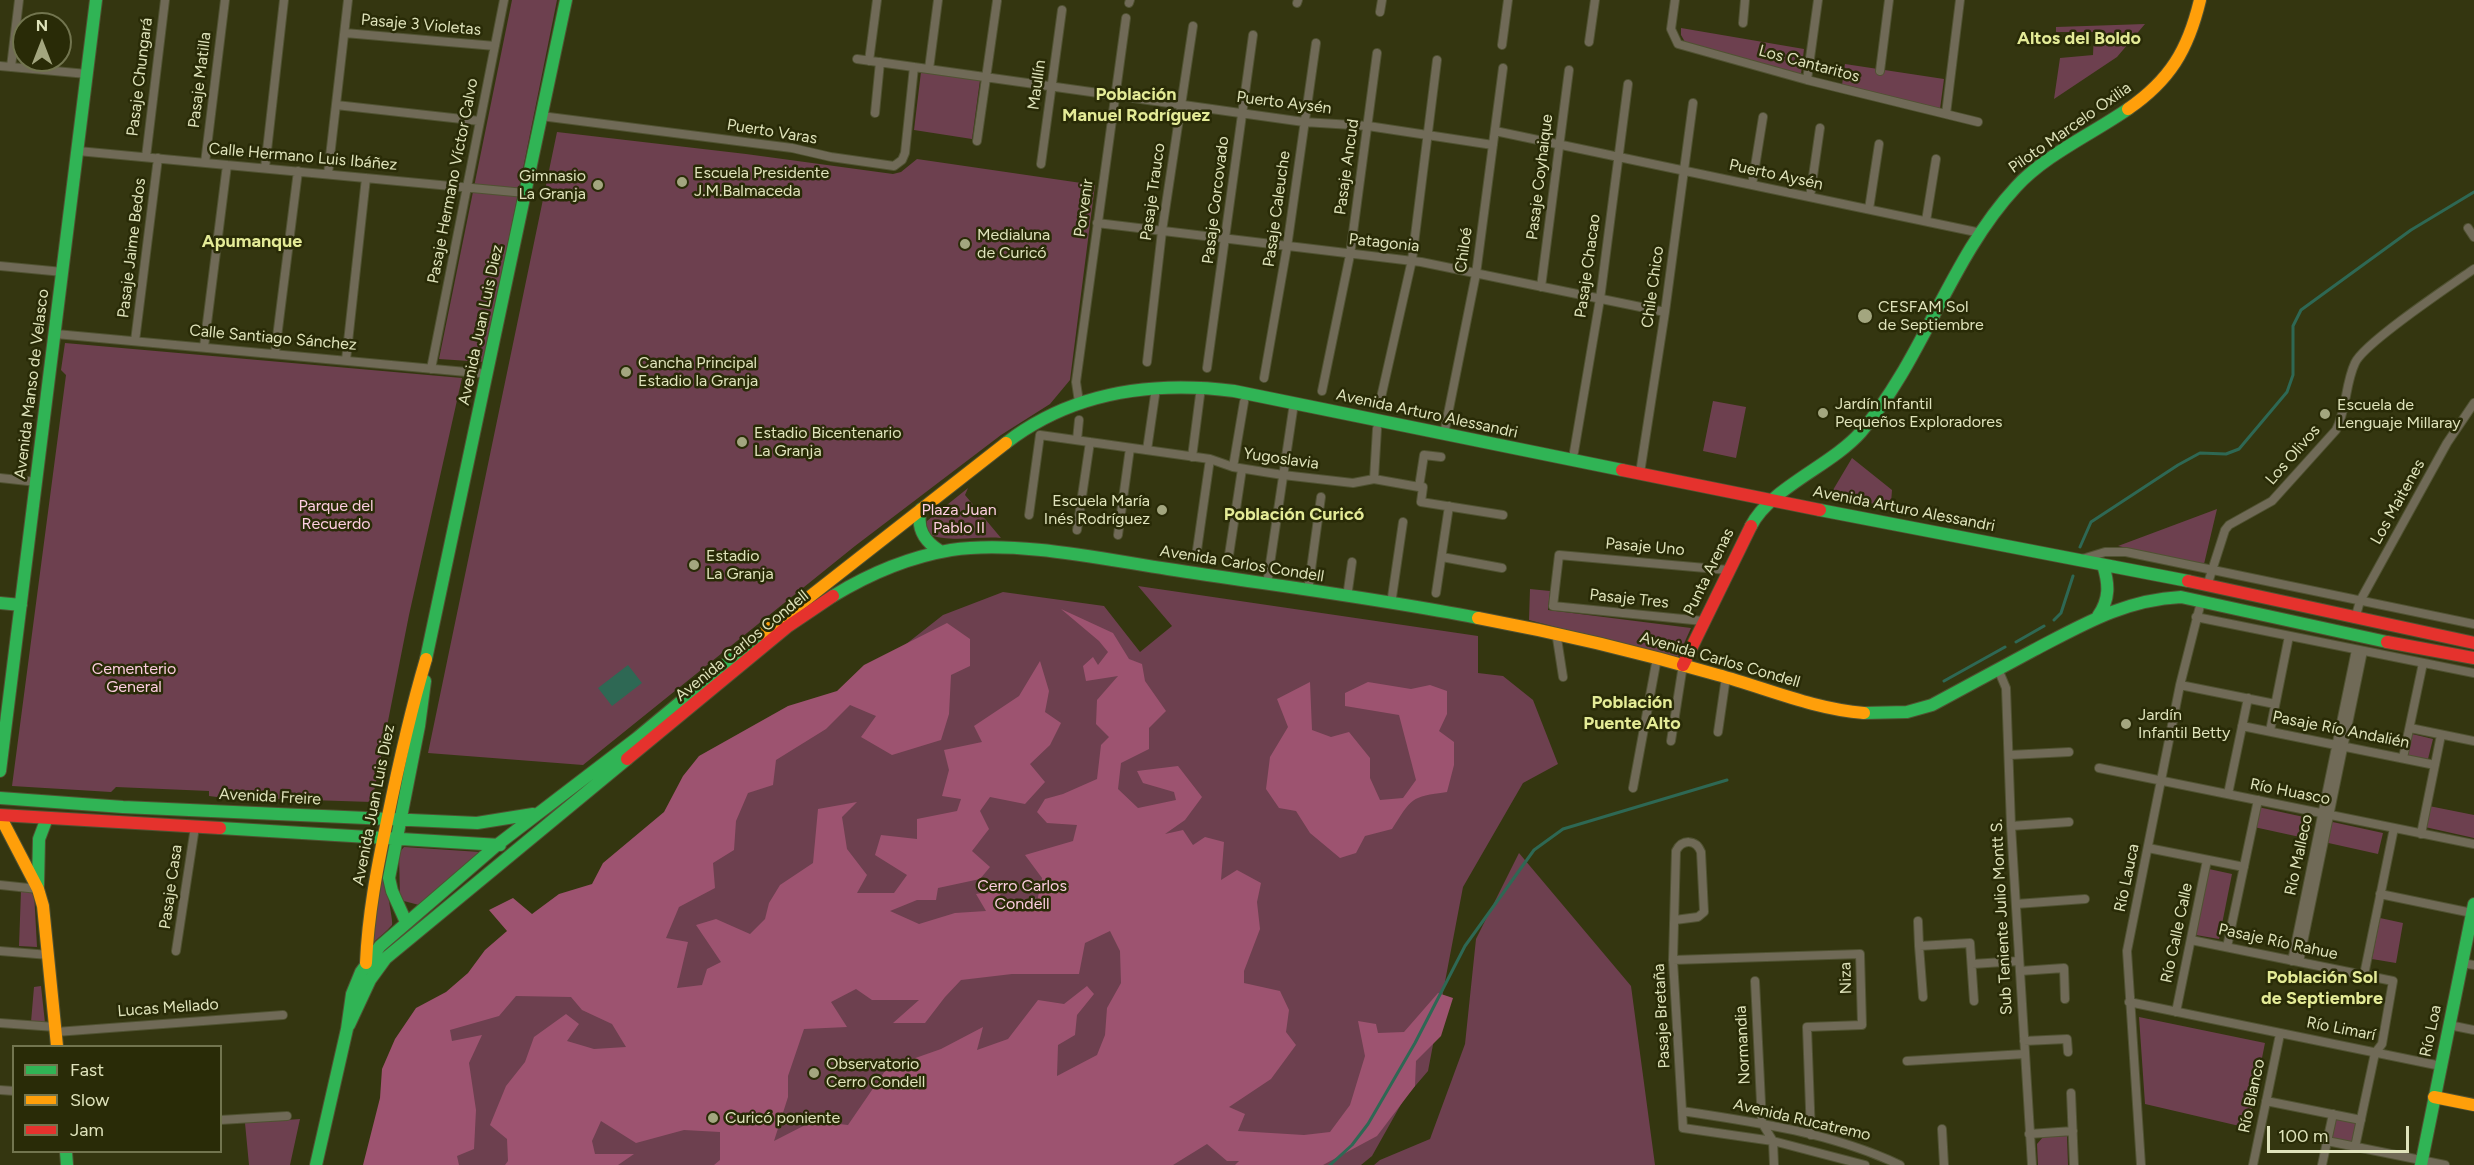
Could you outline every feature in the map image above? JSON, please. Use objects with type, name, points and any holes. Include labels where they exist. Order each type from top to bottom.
[{"type":"main road","name":"Avenida Manso de Velasco","points":[[0,771],[96,0]]},
{"type":"main road","name":"Avenida Juan Luis Diez","points":[[366,963],[369,926],[393,820],[405,731],[427,656],[566,0]]},
{"type":"main road","name":"Piloto Marcelo Oxilia","points":[[1772,500],[1835,458],[1862,431],[2006,197],[2029,174],[2141,99],[2163,78],[2184,49],[2200,0]]},
{"type":"main road","name":"Avenida Arturo Alessandri","points":[[822,585],[1024,429],[1078,402],[1127,389],[1183,385],[1217,388],[2079,560],[2355,619],[2473,640]]},
{"type":"main road","name":"Punta Arenas","points":[[1683,664],[1750,525],[1772,500]]},
{"type":"main road","points":[[921,509],[918,518],[920,532],[930,544],[940,551]]},
{"type":"main road","name":"Avenida Carlos Condell","points":[[347,1029],[374,973],[386,958],[807,613],[841,591],[885,568],[916,556],[990,546],[1015,548],[1478,617],[1556,632],[1683,664],[1793,698],[1861,714],[1892,716],[1932,705],[2098,616],[2140,601],[2181,597]]},
{"type":"main road","points":[[2098,616],[2106,605],[2109,591],[2103,565]]},
{"type":"main road","name":"Avenida Carlos Condell","points":[[347,1029],[352,993],[366,963],[406,922],[497,845],[636,738],[822,585]]},
{"type":"main road","points":[[2181,597],[2207,586]]},
{"type":"main road","points":[[2181,597],[2404,646],[2474,658]]},
{"type":"main road","points":[[0,603],[21,605]]},
{"type":"main road","name":"Avenida Freire","points":[[0,798],[123,807],[477,823],[537,813]]},
{"type":"main road","points":[[0,816],[38,889],[45,917],[57,1045]]},
{"type":"main road","name":"Avenida Freire","points":[[0,816],[497,845],[525,843]]},
{"type":"main road","points":[[38,889],[39,844],[47,818]]},
{"type":"main road","name":"Avenida Juan Luis Diez","points":[[389,839],[389,885],[392,896],[405,916],[406,922]]},
{"type":"main road","name":"Río Loa","points":[[2421,1163],[2449,1025],[2468,964],[2473,909]]},
{"type":"main road","points":[[401,946],[406,922]]},
{"type":"main road","points":[[316,1165],[347,1029]]},
{"type":"main road","points":[[2434,1097],[2474,1105]]},
{"type":"street","name":"Pasaje Chungará","points":[[146,157],[165,0]]},
{"type":"street","name":"Pasaje Matilla","points":[[205,163],[225,0]]},
{"type":"street","points":[[265,168],[284,0]]},
{"type":"street","points":[[328,174],[348,0]]},
{"type":"street","name":"Pasaje Hermano Víctor Calvo","points":[[431,369],[504,0]]},
{"type":"street","points":[[869,61],[877,0]]},
{"type":"street","points":[[929,69],[938,0]]},
{"type":"street","points":[[1380,12],[1382,0]]},
{"type":"street","points":[[1502,45],[1508,0],[1503,0]]},
{"type":"street","points":[[1589,42],[1595,0]]},
{"type":"street","name":"Los Cantaritos","points":[[1675,0],[1671,29],[1678,44],[1807,80],[1978,122]]},
{"type":"street","points":[[1743,22],[1745,0]]},
{"type":"street","points":[[1807,80],[1818,0]]},
{"type":"street","points":[[1880,71],[1889,0]]},
{"type":"street","points":[[1946,114],[1960,0]]},
{"type":"street","points":[[977,141],[997,1]]},
{"type":"street","name":"Maullín","points":[[1041,164],[1062,10]]},
{"type":"street","name":"Porvenir","points":[[1078,402],[1076,382],[1126,18]]},
{"type":"street","name":"Pasaje Trauco","points":[[1147,362],[1162,231],[1193,26]]},
{"type":"street","name":"Pasaje 3 Violetas","points":[[345,33],[495,46]]},
{"type":"street","name":"Pasaje Corcovado","points":[[1207,368],[1253,35]]},
{"type":"street","name":"Pasaje Caleuche","points":[[1264,378],[1287,247],[1316,43]]},
{"type":"street","name":"Pasaje Ancud","points":[[1322,391],[1350,255],[1377,53]]},
{"type":"street","name":"Puerto Aysén","points":[[857,59],[1304,122],[1368,126],[1493,145]]},
{"type":"street","points":[[1380,402],[1412,260],[1437,60]]},
{"type":"street","points":[[875,112],[880,62]]},
{"type":"street","points":[[0,66],[12,67]]},
{"type":"street","name":"Puerto Varas","points":[[541,116],[792,148],[831,157],[894,166],[902,160],[905,153],[914,67]]},
{"type":"street","name":"Chiloé","points":[[1444,434],[1476,274],[1503,68]]},
{"type":"street","name":"Pasaje Coyhaique","points":[[1541,287],[1569,70]]},
{"type":"street","points":[[66,72],[87,74]]},
{"type":"street","name":"Pasaje Chacao","points":[[1574,452],[1600,299],[1628,84]]},
{"type":"street","name":"Chile Chico","points":[[1640,473],[1665,312],[1693,103]]},
{"type":"street","points":[[336,105],[480,121]]},
{"type":"street","points":[[1752,185],[1763,117]]},
{"type":"street","points":[[1810,197],[1820,128]]},
{"type":"street","name":"Puerto Aysén","points":[[1495,131],[1982,233]]},
{"type":"street","points":[[1869,209],[1879,144]]},
{"type":"street","name":"Calle Hermano Luis Ibáñez","points":[[78,151],[525,193]]},
{"type":"street","name":"Pasaje Jaime Bedos","points":[[135,341],[158,158]]},
{"type":"street","points":[[1926,221],[1936,159]]},
{"type":"street","points":[[204,347],[227,165]]},
{"type":"street","points":[[275,354],[298,171]]},
{"type":"street","points":[[346,360],[366,178]]},
{"type":"street","name":"Patagonia","points":[[1097,222],[1350,255],[1412,260],[1665,312]]},
{"type":"street","points":[[2468,228],[2474,237]]},
{"type":"street","points":[[0,266],[63,272]]},
{"type":"street","name":"Los Olivos","points":[[2207,586],[2225,530],[2229,525],[2272,501],[2336,430],[2356,360],[2416,310],[2474,268]]},
{"type":"street","name":"Calle Santiago Sánchez","points":[[56,334],[488,374]]},
{"type":"street","points":[[1192,456],[1200,394]]},
{"type":"street","points":[[1148,450],[1155,395]]},
{"type":"street","points":[[1229,555],[1244,402]]},
{"type":"street","name":"Los Maitenes","points":[[2355,619],[2360,601],[2447,443],[2474,403]]},
{"type":"street","points":[[1267,585],[1294,404]]},
{"type":"street","points":[[1077,440],[1079,420]]},
{"type":"street","points":[[1374,479],[1377,429]]},
{"type":"street","name":"Yugoslavia","points":[[1029,515],[1040,435],[1210,459],[1238,468],[1283,476],[1353,483],[1374,479],[1419,487]]},
{"type":"street","points":[[1077,530],[1090,442]]},
{"type":"street","points":[[1118,535],[1130,448]]},
{"type":"street","points":[[1441,457],[1424,455],[1419,487],[1423,488],[1421,502],[1503,515]]},
{"type":"street","points":[[1197,550],[1210,459]]},
{"type":"street","points":[[0,478],[37,482]]},
{"type":"street","points":[[1308,591],[1321,497]]},
{"type":"street","points":[[1436,592],[1449,506]]},
{"type":"street","points":[[1391,604],[1403,522]]},
{"type":"street","name":"Avenida Arturo Alessandri","points":[[2079,560],[2098,554],[2126,552],[2474,624]]},
{"type":"street","name":"Pasaje Uno","points":[[1553,606],[1559,555],[1728,570]]},
{"type":"street","points":[[1442,557],[1502,568]]},
{"type":"street","points":[[1347,597],[1352,562]]},
{"type":"street","name":"Río Lauca","points":[[2141,1165],[2127,951],[2180,685],[2201,602]]},
{"type":"street","name":"Pasaje Tres","points":[[1553,606],[1703,621]]},
{"type":"street","points":[[2196,617],[2474,673]]},
{"type":"street","points":[[1556,632],[1563,677]]},
{"type":"street","points":[[2270,731],[2289,636]]},
{"type":"street","name":"Río Malleco","points":[[2296,961],[2360,650]]},
{"type":"street","points":[[1633,788],[1656,658]]},
{"type":"street","points":[[2403,758],[2423,663]]},
{"type":"street","points":[[1671,741],[1683,664]]},
{"type":"street","name":"Sub Teniente Julio Montt S.","points":[[1998,669],[2006,688],[2011,826],[2032,1165]]},
{"type":"street","points":[[1718,732],[1726,677]]},
{"type":"street","points":[[2180,685],[2275,704]]},
{"type":"street","points":[[2228,794],[2248,698]]},
{"type":"street","name":"Pasaje Río Andalién","points":[[2242,726],[2435,765]]},
{"type":"street","points":[[2410,728],[2474,741]]},
{"type":"street","points":[[2421,834],[2441,735]]},
{"type":"street","points":[[2009,755],[2069,752]]},
{"type":"street","name":"Río Huasco","points":[[2099,768],[2474,844]]},
{"type":"street","points":[[2228,947],[2258,800]]},
{"type":"street","points":[[2011,826],[2069,822]]},
{"type":"street","name":"Pasaje Casa","points":[[176,951],[195,827]]},
{"type":"street","points":[[2364,975],[2394,828]]},
{"type":"street","name":"Pasaje Bretaña","points":[[1675,920],[1698,917],[1704,912],[1701,852],[1696,844],[1690,842],[1683,843],[1676,851],[1673,960],[1682,1111]]},
{"type":"street","points":[[2148,848],[2244,867]]},
{"type":"street","name":"Río Calle Calle","points":[[2176,1012],[2207,860]]},
{"type":"street","points":[[0,885],[38,889]]},
{"type":"street","points":[[2380,894],[2473,909]]},
{"type":"street","points":[[2016,904],[2085,899]]},
{"type":"street","points":[[1918,921],[1923,997]]},
{"type":"street","name":"Pasaje Río Rahue","points":[[2191,940],[2394,981],[2382,1044],[2375,1053]]},
{"type":"street","points":[[1919,946],[1970,943],[1974,1001]]},
{"type":"street","points":[[0,951],[49,955]]},
{"type":"street","name":"Niza","points":[[1673,960],[1860,954],[1862,1025],[1807,1026],[1811,1135]]},
{"type":"street","points":[[1972,964],[2064,968],[2065,999]]},
{"type":"street","name":"Normandia","points":[[1755,981],[1762,1123],[1773,1141]]},
{"type":"street","name":"Río Limarí","points":[[2129,1002],[2441,1066]]},
{"type":"street","name":"Lucas Mellado","points":[[0,1023],[56,1029],[283,1015]]},
{"type":"street","points":[[2449,1025],[2474,1030]]},
{"type":"street","name":"Río Blanco","points":[[2253,1165],[2280,1034]]},
{"type":"street","points":[[2024,1041],[2067,1040],[2068,1052]]},
{"type":"street","points":[[2355,1147],[2375,1053]]},
{"type":"street","points":[[1907,1061],[2025,1054]]},
{"type":"street","points":[[2072,1093],[2074,1165]]},
{"type":"street","points":[[2266,1101],[2361,1120]]},
{"type":"street","name":"Avenida Rucatremo","points":[[1867,1165],[1773,1141],[1683,1128],[1682,1111],[1762,1123],[1811,1135],[1866,1149],[1900,1165]]},
{"type":"street","points":[[2322,1165],[2333,1114]]},
{"type":"street","points":[[222,1120],[287,1116]]},
{"type":"street","points":[[1942,1129],[1944,1165]]},
{"type":"street","points":[[2029,1134],[2073,1131]]},
{"type":"street","points":[[1773,1141],[1774,1165]]},
{"type":"street","points":[[2327,1141],[2421,1163],[2445,1165]]},
{"type":"street","points":[[1866,1149],[1867,1165]]},
{"type":"green space","points":[[512,0],[557,0],[484,362],[439,359]]},
{"type":"green space","points":[[2145,24],[2117,57],[2054,99],[2060,58],[2093,55],[2094,32],[2056,32],[2056,27]]},
{"type":"green space","points":[[1681,28],[1804,49],[1801,74],[1685,42],[1681,35]]},
{"type":"green space","points":[[1845,64],[1944,79],[1940,109],[1842,85]]},
{"type":"green space","points":[[921,72],[980,80],[972,139],[914,130]]},
{"type":"green space","name":"Estadio Bicentenario La Granja","points":[[557,132],[893,174],[901,172],[917,159],[1095,185],[1070,380],[1050,404],[1001,435],[855,546],[583,765],[428,753]]},
{"type":"green space","name":"Cementerio General","points":[[65,343],[462,378],[409,615],[372,802],[217,797],[209,796],[209,791],[116,787],[111,792],[12,786],[66,375],[61,370]]},
{"type":"green space","points":[[1713,401],[1746,407],[1736,458],[1703,451]]},
{"type":"green space","points":[[1852,458],[1892,490],[1891,503],[1888,507],[1834,495],[1833,490]]},
{"type":"green space","name":"Plaza Juan Pablo II","points":[[968,488],[965,495],[1001,538],[954,539],[927,534],[927,521]]},
{"type":"green space","points":[[2217,509],[2204,564],[2118,546]]},
{"type":"green space","name":"Cerro Carlos Condell","points":[[1138,586],[1478,636],[1478,673],[1503,676],[1533,700],[1558,764],[1523,783],[1463,887],[1428,1071],[1404,1099],[1372,1156],[1361,1165],[374,1165],[409,1035],[943,615],[1003,592],[1104,606],[1140,652],[1172,626]]},
{"type":"green space","points":[[1530,589],[1550,591],[1548,610],[1691,628],[1677,659],[1529,620]]},
{"type":"green space","points":[[2412,734],[2433,739],[2428,759],[2407,755]]},
{"type":"green space","points":[[2429,806],[2474,815],[2474,838],[2425,827]]},
{"type":"green space","points":[[2258,807],[2313,819],[2309,839],[2254,827]]},
{"type":"green space","points":[[2328,821],[2383,833],[2378,854],[2324,842]]},
{"type":"green space","points":[[404,847],[480,852],[419,905],[400,900],[399,853]]},
{"type":"green space","points":[[1519,853],[1631,986],[1655,1165],[1374,1165],[1380,1160],[1430,1139],[1465,1044],[1476,939]]},
{"type":"green space","points":[[384,869],[392,925],[374,942],[373,931]]},
{"type":"green space","points":[[2209,869],[2232,874],[2219,939],[2196,935]]},
{"type":"green space","points":[[21,891],[34,892],[37,947],[19,946]]},
{"type":"green space","points":[[2380,918],[2403,923],[2396,963],[2372,959]]},
{"type":"green space","points":[[41,986],[45,1023],[31,1022],[34,987]]},
{"type":"green space","points":[[2139,1017],[2265,1043],[2248,1128],[2145,1104]]},
{"type":"green space","points":[[2335,1118],[2357,1122],[2353,1144],[2330,1140]]},
{"type":"green space","points":[[300,1119],[290,1165],[249,1165],[245,1123]]},
{"type":"green space","points":[[2067,1136],[2068,1165],[2038,1165],[2037,1144],[2043,1137]]},
{"type":"shaded area","points":[[1061,609],[1113,633],[1129,659],[1142,664],[1145,681],[1166,711],[1149,728],[1149,749],[1121,763],[1118,789],[1138,808],[1176,800],[1174,792],[1143,783],[1137,771],[1178,766],[1202,797],[1185,820],[1165,834],[1183,830],[1193,845],[1205,837],[1224,842],[1221,880],[1237,870],[1261,883],[1257,902],[1260,929],[1244,971],[1244,983],[1280,991],[1289,1010],[1286,1032],[1296,1045],[1271,1079],[1229,1107],[1245,1114],[1238,1131],[1304,1135],[1330,1132],[1350,1105],[1365,1056],[1358,1021],[1376,1024],[1378,1033],[1404,1032],[1438,993],[1453,998],[1441,1036],[1416,1061],[1415,1086],[1377,1136],[1323,1165],[1235,1165],[1239,1161],[1227,1161],[1207,1144],[1173,1165],[714,1165],[720,1160],[720,1132],[684,1130],[636,1143],[601,1121],[592,1141],[595,1154],[634,1154],[618,1165],[505,1165],[508,1161],[507,1139],[490,1125],[506,1086],[525,1062],[534,1037],[566,1014],[579,1024],[567,1041],[594,1049],[626,1047],[612,1024],[582,1010],[571,997],[516,996],[499,1016],[450,1030],[452,1041],[482,1035],[469,1063],[476,1110],[474,1149],[457,1156],[459,1165],[363,1165],[380,1098],[382,1069],[395,1039],[416,1008],[446,992],[468,973],[485,950],[507,931],[489,910],[513,898],[532,914],[559,894],[592,884],[603,863],[664,812],[683,776],[699,756],[788,706],[837,691],[864,665],[947,623],[970,639],[970,666],[951,675],[949,714],[941,740],[892,755],[861,737],[876,716],[850,705],[826,729],[776,760],[773,785],[748,793],[736,821],[734,850],[713,863],[715,888],[679,907],[666,938],[688,942],[677,988],[702,985],[707,969],[721,962],[696,925],[716,919],[750,934],[765,919],[769,903],[780,885],[813,863],[818,809],[857,802],[842,817],[847,849],[867,875],[857,893],[894,893],[907,875],[875,855],[881,835],[917,839],[917,819],[957,811],[961,799],[942,796],[949,770],[944,750],[982,742],[974,726],[1019,696],[1040,661],[1049,691],[1045,712],[1061,723],[1050,745],[1030,764],[1045,782],[1025,804],[990,797],[980,811],[989,829],[972,851],[990,867],[980,879],[938,888],[936,900],[917,900],[890,911],[919,924],[955,913],[986,911],[976,894],[1001,890],[999,909],[1036,907],[1042,878],[1025,855],[1073,841],[1077,825],[1047,823],[1037,812],[1045,799],[1097,779],[1101,745],[1109,737],[1096,724],[1097,700],[1118,676],[1086,681],[1083,666],[1093,657],[1098,665],[1108,652],[1099,641]],"holes":[[[1110,931],[1120,951],[1121,983],[1107,1008],[1105,1035],[1097,1055],[1057,1076],[1058,1045],[1075,1035],[1077,1015],[1094,994],[1087,986],[1064,1004],[1038,1000],[1008,1039],[977,1050],[983,1027],[941,1049],[887,1068],[848,1125],[813,1121],[774,1141],[788,1097],[788,1076],[804,1029],[847,1027],[831,1002],[856,989],[872,1000],[919,1000],[893,1023],[925,1023],[961,980],[1012,974],[1079,974],[1085,943]]]},
{"type":"shaded area","points":[[628,665],[642,683],[612,706],[598,688]]},
{"type":"shaded area","points":[[1310,682],[1312,730],[1331,737],[1349,732],[1370,758],[1370,778],[1380,800],[1403,798],[1416,780],[1399,715],[1345,706],[1345,693],[1368,682],[1411,689],[1430,685],[1447,691],[1447,714],[1439,731],[1454,742],[1454,765],[1447,792],[1413,801],[1392,829],[1365,836],[1356,853],[1340,858],[1310,833],[1296,811],[1279,808],[1266,789],[1270,757],[1288,727],[1277,699]]},
{"type":"waterway","points":[[2080,547],[2091,522],[2178,465],[2200,453],[2226,454],[2239,449],[2287,392],[2293,375],[2293,326],[2301,310],[2411,230],[2474,192]]},
{"type":"waterway","points":[[2054,620],[2061,613],[2073,576]]},
{"type":"waterway","points":[[2016,642],[2044,626]]},
{"type":"waterway","points":[[1944,681],[2005,647]]},
{"type":"waterway","points":[[1330,1165],[1352,1145],[1368,1124],[1415,1043],[1465,946],[1534,850],[1563,829],[1727,780]]},
{"type":"traffic: fast","points":[[0,771],[96,0]]},
{"type":"traffic: fast","points":[[426,659],[566,0]]},
{"type":"traffic: fast","points":[[1751,526],[1772,500],[1834,456],[1861,432],[1903,372],[1973,245],[1993,215],[2016,187],[2055,155],[2128,109]]},
{"type":"traffic: fast","points":[[1006,443],[1031,426],[1086,401],[1144,390],[1204,388],[1234,391],[1622,470]]},
{"type":"traffic: fast","points":[[921,509],[920,522],[923,533],[940,551]]},
{"type":"traffic: fast","points":[[1820,510],[2188,581]]},
{"type":"traffic: fast","points":[[833,596],[875,574],[920,557],[951,550],[1003,547],[1087,556],[1478,618]]},
{"type":"traffic: fast","points":[[2098,616],[2105,604],[2107,591],[2103,565]]},
{"type":"traffic: fast","points":[[1864,713],[1907,712],[1932,705],[2087,623],[2123,608],[2160,599],[2181,597],[2387,642]]},
{"type":"traffic: fast","points":[[0,603],[21,605]]},
{"type":"traffic: fast","points":[[316,1165],[347,1029],[352,994],[361,972],[380,946],[497,845],[637,738],[762,634]]},
{"type":"traffic: fast","points":[[406,922],[392,891],[389,878],[419,726],[425,681]]},
{"type":"traffic: fast","points":[[349,1025],[370,980],[386,958],[627,759]]},
{"type":"traffic: fast","points":[[0,798],[123,807],[477,823],[533,814]]},
{"type":"traffic: fast","points":[[38,885],[39,839],[47,818]]},
{"type":"traffic: fast","points":[[220,828],[500,845]]},
{"type":"traffic: fast","points":[[2421,1165],[2474,904]]},
{"type":"traffic: fast","points":[[66,1153],[67,1165]]},
{"type":"traffic: slow","points":[[2128,109],[2155,87],[2175,62],[2190,34],[2200,0]]},
{"type":"traffic: slow","points":[[762,634],[1006,443]]},
{"type":"traffic: slow","points":[[1478,618],[1629,651],[1808,703],[1864,713]]},
{"type":"traffic: slow","points":[[366,963],[371,909],[380,856],[395,780],[426,659]]},
{"type":"traffic: slow","points":[[0,816],[38,889],[43,906],[57,1045]]},
{"type":"traffic: slow","points":[[2434,1097],[2474,1105]]},
{"type":"traffic: jam","points":[[1622,470],[1820,510]]},
{"type":"traffic: jam","points":[[1683,665],[1751,526]]},
{"type":"traffic: jam","points":[[2188,581],[2474,643]]},
{"type":"traffic: jam","points":[[627,759],[787,627],[833,596]]},
{"type":"traffic: jam","points":[[2387,642],[2474,658]]},
{"type":"traffic: jam","points":[[0,815],[220,828]]},
{"type":"place","name":"Escuela Presidente J.M.Balmaceda","points":[[682,182]]},
{"type":"place","name":"Gimnasio La Granja","points":[[598,185]]},
{"type":"place","name":"Medialuna de Curicó","points":[[965,244]]},
{"type":"place","name":"CESFAM Sol de Septiembre","points":[[1865,316]]},
{"type":"place","name":"Cancha Principal Estadio la Granja","points":[[626,372]]},
{"type":"place","name":"Jardín Infantil Pequeños Exploradores","points":[[1823,413]]},
{"type":"place","name":"Escuela de Lenguaje Millaray","points":[[2325,414]]},
{"type":"place","name":"Estadio Bicentenario La Granja","points":[[742,442]]},
{"type":"place","name":"Escuela María Inés Rodríguez","points":[[1162,510]]},
{"type":"place","name":"Estadio La Granja","points":[[694,565]]},
{"type":"place","name":"Jardín Infantil Betty","points":[[2126,724]]},
{"type":"place","name":"Observatorio Cerro Condell","points":[[814,1073]]},
{"type":"place","name":"Curicó poniente","points":[[713,1118]]},
{"type":"district","name":"Altos del Boldo","points":[[2079,39]]},
{"type":"district","name":"Población Manuel Rodríguez","points":[[1136,106]]},
{"type":"district","name":"Apumanque","points":[[252,242]]},
{"type":"district","name":"Población Curicó","points":[[1294,515]]},
{"type":"district","name":"Población Puente Alto","points":[[1632,713]]},
{"type":"district","name":"Población Sol de Septiembre","points":[[2322,988]]},
{"type":"park label","name":"Parque del Recuerdo","points":[[336,515]]}]
